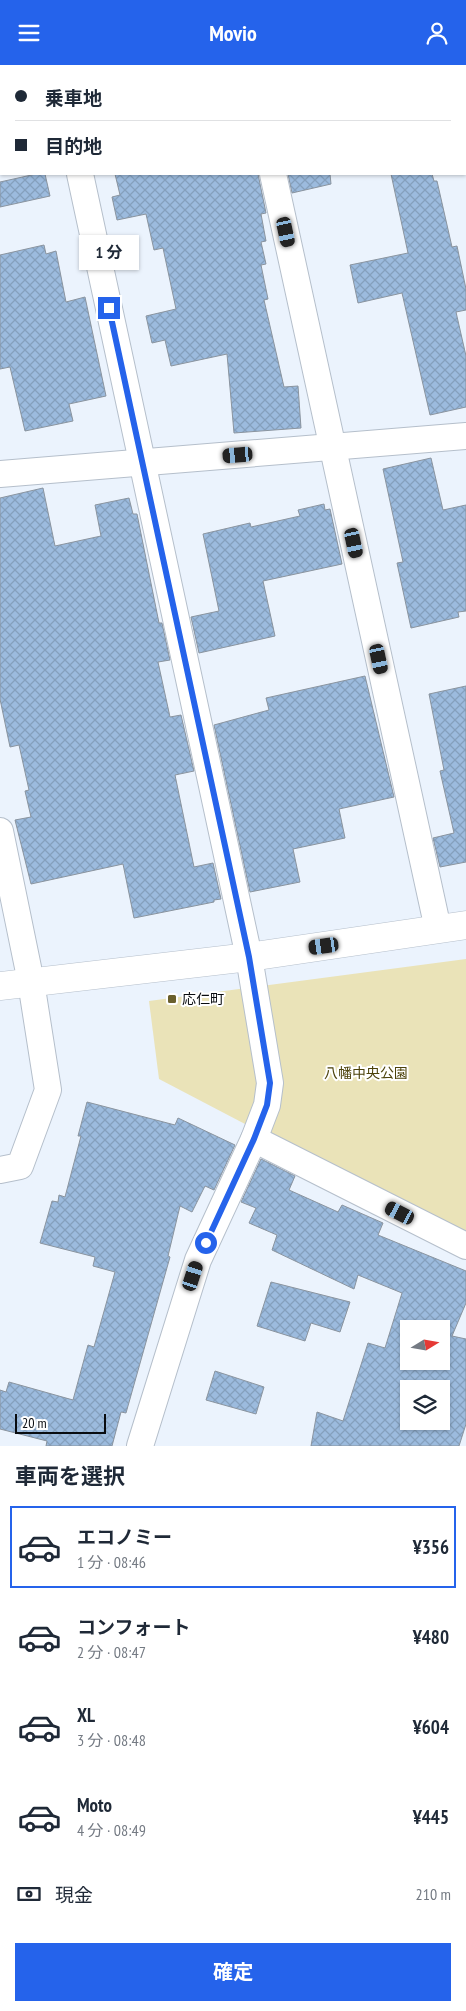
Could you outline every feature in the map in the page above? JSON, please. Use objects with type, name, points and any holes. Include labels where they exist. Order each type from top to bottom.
[{"type":"street","points":[[80,175],[249,957],[270,1083],[267,1105],[254,1139],[198,1260],[140,1446]]},
{"type":"street","points":[[273,175],[438,929]]},
{"type":"street","points":[[0,474],[466,436]]},
{"type":"street","points":[[0,831],[31,982],[48,1090],[20,1166],[0,1171]]},
{"type":"street","points":[[0,985],[249,957],[466,925]]},
{"type":"street","points":[[254,1139],[466,1246]]},
{"type":"green space","name":"八幡中央公園","points":[[466,959],[466,1235],[293,1149],[159,1079],[149,1001]]},
{"type":"building","points":[[32,175],[45,175],[50,196],[0,207],[0,182]]},
{"type":"building","points":[[115,175],[258,175],[266,213],[261,214],[266,241],[261,242],[266,264],[261,265],[268,299],[264,300],[284,387],[298,386],[301,428],[234,433],[227,354],[171,366],[165,340],[152,343],[146,316],[176,309],[163,248],[154,250],[146,214],[117,220],[112,197],[120,195]]},
{"type":"building","points":[[288,175],[330,175],[331,184],[292,193]]},
{"type":"building","points":[[391,175],[432,175],[434,181],[437,181],[452,247],[457,246],[466,289],[466,310],[456,312],[466,356],[466,407],[430,415],[402,293],[358,303],[350,265],[408,253]]},
{"type":"building","points":[[44,245],[46,254],[56,251],[66,302],[85,297],[106,396],[69,404],[73,421],[25,431],[10,367],[0,369],[0,255]]},
{"type":"building","points":[[431,458],[443,510],[466,505],[466,611],[458,612],[459,617],[411,628],[397,563],[403,562],[383,469]]},
{"type":"building","points":[[43,488],[55,546],[101,536],[95,505],[129,498],[133,514],[137,514],[159,623],[162,623],[170,660],[158,662],[170,717],[181,715],[194,771],[175,775],[194,867],[213,863],[221,899],[214,900],[214,902],[134,918],[123,864],[31,884],[15,820],[31,817],[25,791],[29,790],[19,745],[10,747],[0,699],[0,498]]},
{"type":"building","points":[[324,504],[325,510],[330,509],[342,564],[263,581],[275,636],[199,653],[191,617],[219,611],[203,534],[250,523],[251,527],[300,516],[298,510]]},
{"type":"building","points":[[365,676],[394,797],[339,809],[345,838],[293,849],[300,882],[250,892],[214,725],[269,710],[266,698]]},
{"type":"building","points":[[466,686],[466,862],[440,867],[433,838],[454,833],[440,771],[444,770],[429,694]]},
{"type":"building","points":[[87,1102],[175,1125],[178,1118],[235,1145],[214,1190],[205,1186],[192,1212],[180,1206],[168,1256],[170,1257],[126,1413],[121,1412],[112,1446],[46,1446],[47,1441],[0,1429],[0,1390],[6,1392],[9,1382],[73,1400],[88,1345],[94,1347],[115,1272],[93,1266],[95,1257],[40,1243],[52,1201],[58,1202],[59,1195],[65,1197],[81,1136],[78,1136]]},
{"type":"building","points":[[261,1159],[295,1176],[289,1190],[338,1212],[342,1205],[383,1223],[378,1235],[466,1271],[466,1303],[452,1336],[466,1339],[466,1424],[459,1446],[311,1446],[317,1412],[343,1421],[368,1343],[385,1348],[402,1293],[358,1275],[354,1289],[272,1250],[277,1235],[249,1223],[256,1208],[241,1202]]},
{"type":"building","points":[[271,1282],[350,1302],[340,1332],[311,1323],[305,1341],[257,1326]]},
{"type":"building","points":[[215,1371],[264,1387],[256,1414],[206,1400]]},
{"type":"place","name":"応仁町","points":[[172,999]]},
{"type":"route","points":[[109,308],[249,957],[270,1083],[267,1105],[254,1139],[206,1243]]}]
